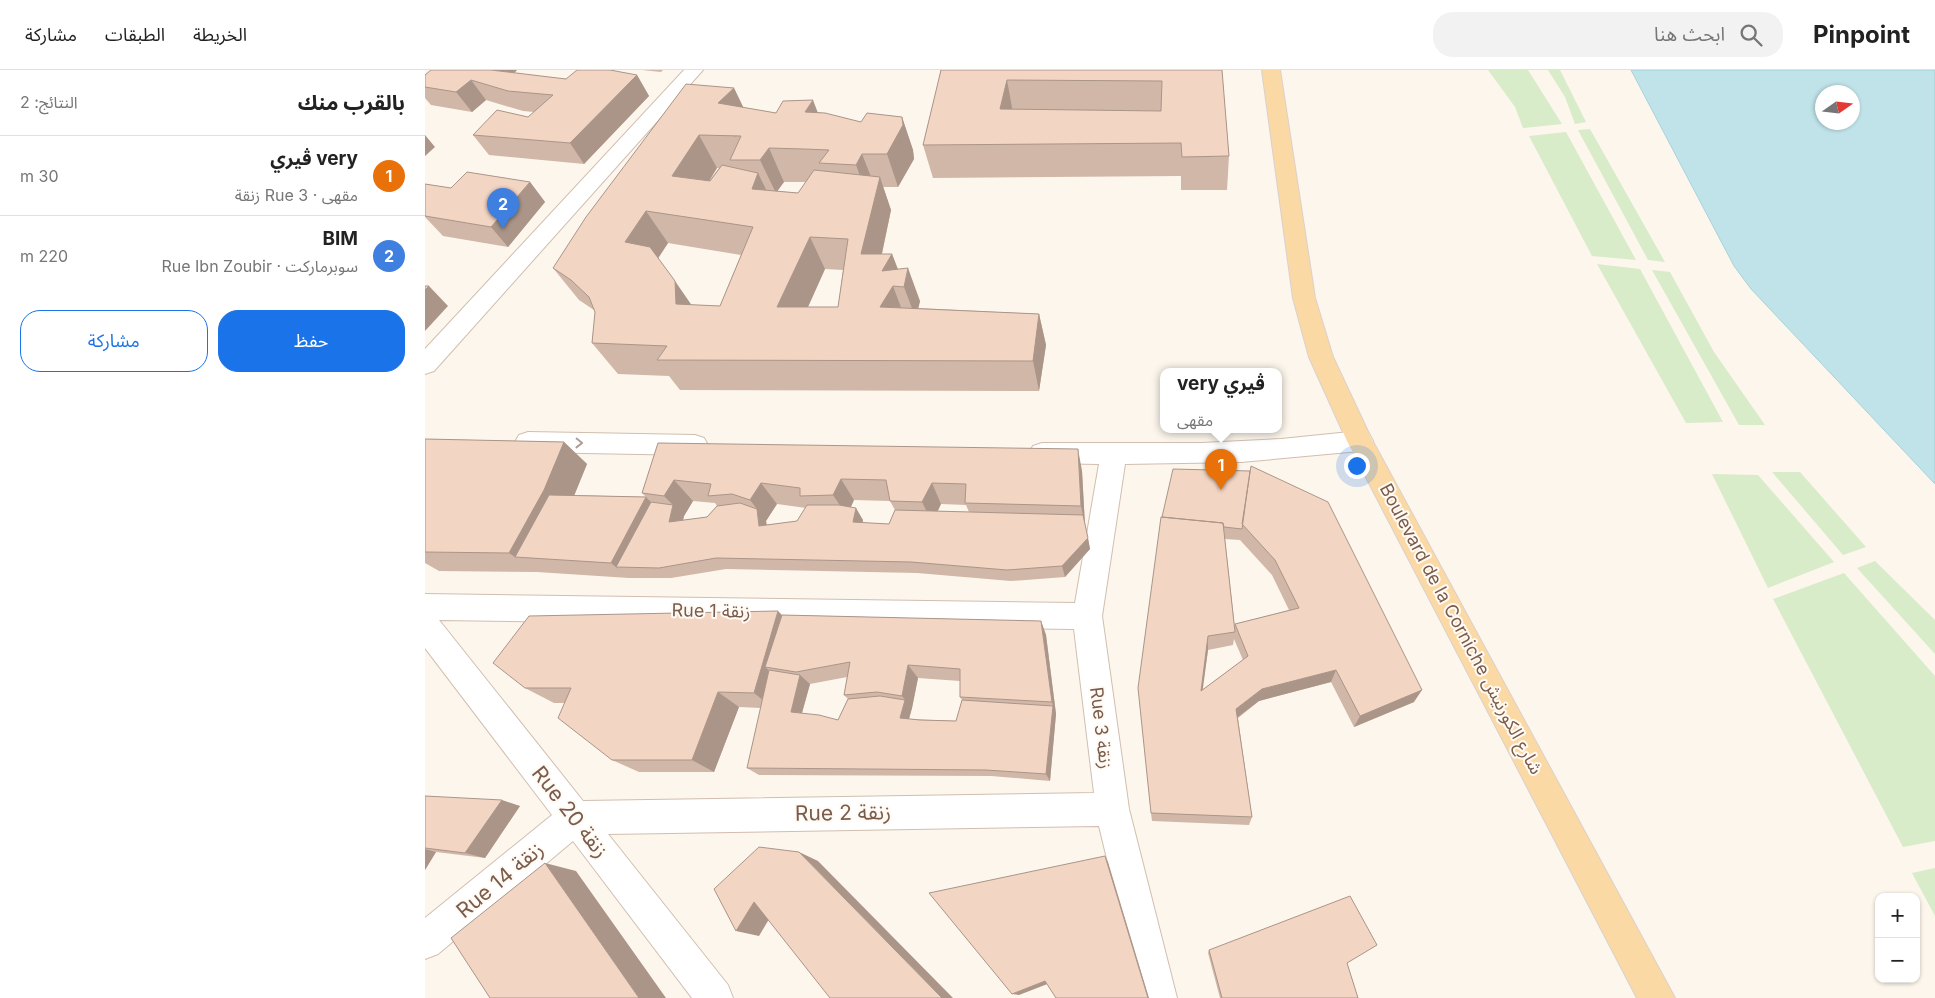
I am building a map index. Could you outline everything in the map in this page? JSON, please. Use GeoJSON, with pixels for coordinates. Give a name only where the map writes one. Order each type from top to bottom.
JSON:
{"type":"FeatureCollection","features":[{"type":"Feature","properties":{"kind":"main road","name":"Boulevard de la Corniche شارع الكورنيش"},"geometry":{"type":"LineString","coordinates":[[1271,70],[1299,276],[1321,357],[1360,441],[1657,998]]}},
{"type":"Feature","properties":{"kind":"street"},"geometry":{"type":"LineString","coordinates":[[425,365],[694,70]]}},
{"type":"Feature","properties":{"kind":"street"},"geometry":{"type":"LineString","coordinates":[[1014,452],[1114,454],[1295,450],[1360,441]]}},
{"type":"Feature","properties":{"kind":"street"},"geometry":{"type":"LineString","coordinates":[[505,442],[715,446]]}},
{"type":"Feature","properties":{"kind":"street","name":"Rue 3 زنقة"},"geometry":{"type":"LineString","coordinates":[[1114,454],[1087,616],[1112,809],[1159,998]]}},
{"type":"Feature","properties":{"kind":"street","name":"Rue 1 زنقة"},"geometry":{"type":"LineString","coordinates":[[425,607],[1087,616]]}},
{"type":"Feature","properties":{"kind":"street","name":"Rue 20 زنقة"},"geometry":{"type":"LineString","coordinates":[[425,625],[715,998]]}},
{"type":"Feature","properties":{"kind":"street","name":"Rue 2 زنقة"},"geometry":{"type":"LineString","coordinates":[[575,818],[1112,809]]}},
{"type":"Feature","properties":{"kind":"street","name":"Rue 14 زنقة"},"geometry":{"type":"LineString","coordinates":[[425,941],[575,818]]}},
{"type":"Feature","properties":{"kind":"green space"},"geometry":{"type":"Polygon","coordinates":[[[1488,70],[1528,70],[1562,124],[1523,128],[1515,107],[1488,70]]]}},
{"type":"Feature","properties":{"kind":"green space"},"geometry":{"type":"Polygon","coordinates":[[[1548,70],[1560,70],[1586,122],[1575,124],[1565,97],[1548,70]]]}},
{"type":"Feature","properties":{"kind":"green space"},"geometry":{"type":"Polygon","coordinates":[[[1590,129],[1665,262],[1648,260],[1578,130],[1590,129]]]}},
{"type":"Feature","properties":{"kind":"green space"},"geometry":{"type":"Polygon","coordinates":[[[1566,132],[1636,260],[1592,256],[1529,136],[1566,132]]]}},
{"type":"Feature","properties":{"kind":"green space"},"geometry":{"type":"Polygon","coordinates":[[[1597,264],[1640,269],[1723,422],[1686,423],[1597,264]]]}},
{"type":"Feature","properties":{"kind":"green space"},"geometry":{"type":"Polygon","coordinates":[[[1652,270],[1670,272],[1714,352],[1765,425],[1739,425],[1652,270]]]}},
{"type":"Feature","properties":{"kind":"green space"},"geometry":{"type":"Polygon","coordinates":[[[1772,472],[1800,472],[1866,547],[1843,555],[1772,472]]]}},
{"type":"Feature","properties":{"kind":"green space"},"geometry":{"type":"Polygon","coordinates":[[[1712,474],[1758,475],[1834,562],[1768,588],[1712,474]]]}},
{"type":"Feature","properties":{"kind":"green space"},"geometry":{"type":"Polygon","coordinates":[[[1875,561],[1935,620],[1935,654],[1857,568],[1875,561]]]}},
{"type":"Feature","properties":{"kind":"green space"},"geometry":{"type":"Polygon","coordinates":[[[1844,573],[1935,676],[1935,841],[1903,847],[1773,599],[1844,573]]]}},
{"type":"Feature","properties":{"kind":"green space"},"geometry":{"type":"Polygon","coordinates":[[[1935,868],[1935,916],[1912,873],[1935,868]]]}},
{"type":"Feature","properties":{"kind":"water"},"geometry":{"type":"Polygon","coordinates":[[[1631,70],[1935,70],[1935,484],[1751,289],[1734,266],[1631,70]]]}},
{"type":"Feature","properties":{"kind":"building"},"geometry":{"type":"Polygon","coordinates":[[[431,70],[491,70],[566,79],[577,70],[610,70],[637,75],[570,143],[473,135],[497,110],[528,117],[553,95],[508,91],[471,80],[456,92],[425,87],[425,75],[431,70]]]}},
{"type":"Feature","properties":{"kind":"building"},"geometry":{"type":"Polygon","coordinates":[[[941,70],[1222,70],[1229,156],[1182,157],[1181,143],[923,145],[941,70]],[[1007,80],[1000,109],[1161,111],[1162,81],[1007,80]]]}},
{"type":"Feature","properties":{"kind":"building"},"geometry":{"type":"Polygon","coordinates":[[[686,84],[734,88],[718,103],[776,113],[783,101],[813,100],[805,112],[825,113],[861,122],[867,113],[902,117],[903,125],[887,154],[862,154],[856,165],[819,163],[829,150],[804,149],[769,148],[760,160],[730,160],[741,136],[699,135],[672,176],[710,181],[722,165],[758,173],[752,189],[798,193],[814,170],[880,177],[861,254],[892,254],[882,271],[908,268],[904,287],[893,286],[880,307],[1039,314],[1033,361],[657,360],[667,346],[592,343],[595,312],[589,297],[571,280],[553,268],[586,217],[686,84]],[[646,211],[625,242],[650,247],[675,281],[676,304],[720,306],[753,227],[646,211]],[[810,237],[777,307],[838,307],[848,239],[810,237]]]}},
{"type":"Feature","properties":{"kind":"building"},"geometry":{"type":"Polygon","coordinates":[[[467,172],[530,182],[491,227],[425,216],[425,184],[451,188],[467,172]]]}},
{"type":"Feature","properties":{"kind":"building"},"geometry":{"type":"Polygon","coordinates":[[[425,439],[564,442],[544,490],[509,553],[425,552],[425,439]]]}},
{"type":"Feature","properties":{"kind":"building"},"geometry":{"type":"Polygon","coordinates":[[[658,443],[1078,449],[1081,506],[965,503],[966,484],[932,483],[922,502],[890,501],[886,480],[841,479],[833,495],[800,496],[800,488],[761,483],[750,500],[732,494],[708,496],[711,484],[674,480],[664,496],[642,493],[658,443]]]}},
{"type":"Feature","properties":{"kind":"building"},"geometry":{"type":"Polygon","coordinates":[[[1251,466],[1328,502],[1422,690],[1360,716],[1336,670],[1262,689],[1236,709],[1252,817],[1151,813],[1138,688],[1161,517],[1223,523],[1235,632],[1208,636],[1201,691],[1248,656],[1235,624],[1299,608],[1275,560],[1242,524],[1251,466]]]}},
{"type":"Feature","properties":{"kind":"building"},"geometry":{"type":"Polygon","coordinates":[[[1173,469],[1250,471],[1242,529],[1224,527],[1223,523],[1162,517],[1173,469]]]}},
{"type":"Feature","properties":{"kind":"building"},"geometry":{"type":"Polygon","coordinates":[[[549,495],[646,497],[611,563],[515,557],[549,495]]]}},
{"type":"Feature","properties":{"kind":"building"},"geometry":{"type":"Polygon","coordinates":[[[651,502],[673,505],[669,522],[707,517],[717,506],[740,503],[757,509],[759,526],[797,521],[807,505],[839,505],[856,508],[853,522],[889,524],[895,510],[1083,515],[1088,538],[1062,566],[1007,570],[911,562],[716,558],[659,568],[616,567],[651,502]]]}},
{"type":"Feature","properties":{"kind":"building"},"geometry":{"type":"Polygon","coordinates":[[[778,611],[754,693],[718,692],[692,760],[612,760],[558,718],[571,688],[525,688],[493,663],[529,616],[778,611]]]}},
{"type":"Feature","properties":{"kind":"building"},"geometry":{"type":"Polygon","coordinates":[[[782,615],[1041,621],[1052,702],[960,697],[960,669],[908,665],[902,696],[877,692],[844,695],[850,662],[796,672],[765,667],[782,615]]]}},
{"type":"Feature","properties":{"kind":"building"},"geometry":{"type":"Polygon","coordinates":[[[769,670],[800,675],[791,712],[819,715],[838,720],[848,699],[880,696],[905,700],[900,718],[920,720],[956,721],[962,700],[1053,706],[1046,774],[986,770],[747,768],[769,670]]]}},
{"type":"Feature","properties":{"kind":"building"},"geometry":{"type":"Polygon","coordinates":[[[425,796],[502,800],[465,853],[425,848],[425,796]]]}},
{"type":"Feature","properties":{"kind":"building"},"geometry":{"type":"Polygon","coordinates":[[[759,847],[799,852],[942,998],[830,998],[754,902],[736,931],[714,889],[759,847]]]}},
{"type":"Feature","properties":{"kind":"building"},"geometry":{"type":"Polygon","coordinates":[[[1105,856],[1148,998],[1056,998],[1045,981],[1012,994],[929,893],[1105,856]]]}},
{"type":"Feature","properties":{"kind":"building"},"geometry":{"type":"Polygon","coordinates":[[[545,863],[639,998],[490,998],[451,938],[545,863]]]}},
{"type":"Feature","properties":{"kind":"building"},"geometry":{"type":"Polygon","coordinates":[[[1350,896],[1377,945],[1347,963],[1358,998],[1222,998],[1209,950],[1350,896]]]}},
{"type":"Feature","properties":{"kind":"place","name":"BIM"},"geometry":{"type":"Point","coordinates":[503,229]}},
{"type":"Feature","properties":{"kind":"place","name":"very ڤيري"},"geometry":{"type":"Point","coordinates":[1221,490]}}]}
